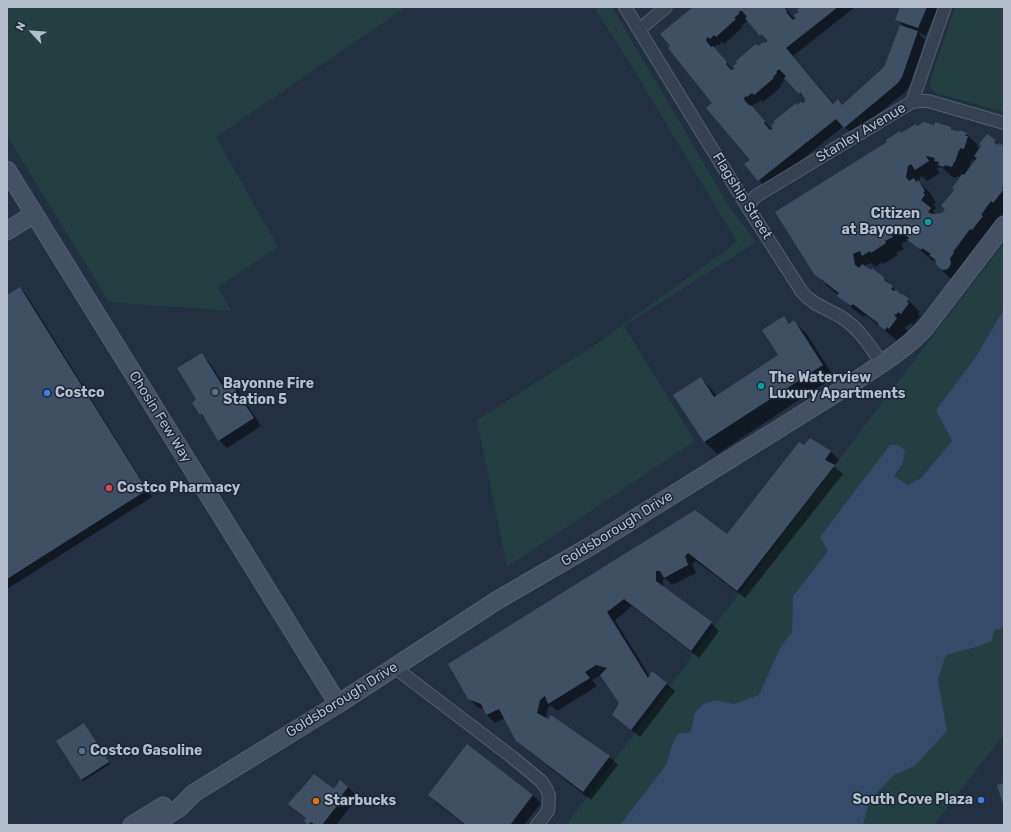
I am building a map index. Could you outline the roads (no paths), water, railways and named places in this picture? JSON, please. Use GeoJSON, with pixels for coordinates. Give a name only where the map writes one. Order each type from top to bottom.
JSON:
{"type":"FeatureCollection","features":[{"type":"Feature","properties":{"kind":"street","name":"Flagship Street"},"geometry":{"type":"LineString","coordinates":[[625,7],[797,285],[806,297],[840,316],[854,327],[865,338],[882,364]]}},
{"type":"Feature","properties":{"kind":"street"},"geometry":{"type":"LineString","coordinates":[[639,30],[666,7]]}},
{"type":"Feature","properties":{"kind":"street","name":"Stanley Avenue"},"geometry":{"type":"LineString","coordinates":[[747,206],[756,196],[912,102],[945,7]]}},
{"type":"Feature","properties":{"kind":"street"},"geometry":{"type":"LineString","coordinates":[[912,102],[928,101],[1004,123]]}},
{"type":"Feature","properties":{"kind":"street","name":"Chosin Few Way"},"geometry":{"type":"LineString","coordinates":[[7,170],[338,704]]}},
{"type":"Feature","properties":{"kind":"street"},"geometry":{"type":"LineString","coordinates":[[7,231],[34,214]]}},
{"type":"Feature","properties":{"kind":"street","name":"Goldsborough Drive"},"geometry":{"type":"LineString","coordinates":[[152,825],[179,808],[194,793],[338,704],[496,601],[594,544],[882,364],[914,340],[926,327],[1004,225]]}},
{"type":"Feature","properties":{"kind":"street"},"geometry":{"type":"LineString","coordinates":[[394,668],[512,757],[541,781],[549,796],[548,811],[537,825]]}},
{"type":"Feature","properties":{"kind":"street","name":"Goldsborough Drive"},"geometry":{"type":"LineString","coordinates":[[132,825],[174,799],[194,793]]}},
{"type":"Feature","properties":{"kind":"water"},"geometry":{"type":"Polygon","coordinates":[[[1004,309],[1004,628],[994,630],[992,641],[977,647],[946,655],[938,679],[947,731],[915,766],[894,775],[870,800],[863,825],[620,825],[666,765],[672,745],[678,734],[691,732],[694,714],[703,704],[716,700],[734,704],[759,695],[781,646],[792,632],[793,596],[828,551],[820,537],[890,445],[898,445],[905,450],[903,463],[894,476],[908,485],[921,478],[952,441],[936,410],[975,358],[1004,309]]]}},
{"type":"Feature","properties":{"kind":"place","name":"Citizen at Bayonne"},"geometry":{"type":"Point","coordinates":[928,222]}},
{"type":"Feature","properties":{"kind":"place","name":"The Waterview Luxury Apartments"},"geometry":{"type":"Point","coordinates":[761,386]}},
{"type":"Feature","properties":{"kind":"place","name":"Bayonne Fire Station 5"},"geometry":{"type":"Point","coordinates":[215,392]}},
{"type":"Feature","properties":{"kind":"place","name":"Costco"},"geometry":{"type":"Point","coordinates":[47,393]}},
{"type":"Feature","properties":{"kind":"place","name":"Costco Pharmacy"},"geometry":{"type":"Point","coordinates":[109,488]}},
{"type":"Feature","properties":{"kind":"place","name":"Costco Gasoline"},"geometry":{"type":"Point","coordinates":[82,751]}},
{"type":"Feature","properties":{"kind":"place","name":"South Cove Plaza"},"geometry":{"type":"Point","coordinates":[981,800]}},
{"type":"Feature","properties":{"kind":"place","name":"Starbucks"},"geometry":{"type":"Point","coordinates":[316,801]}}]}
